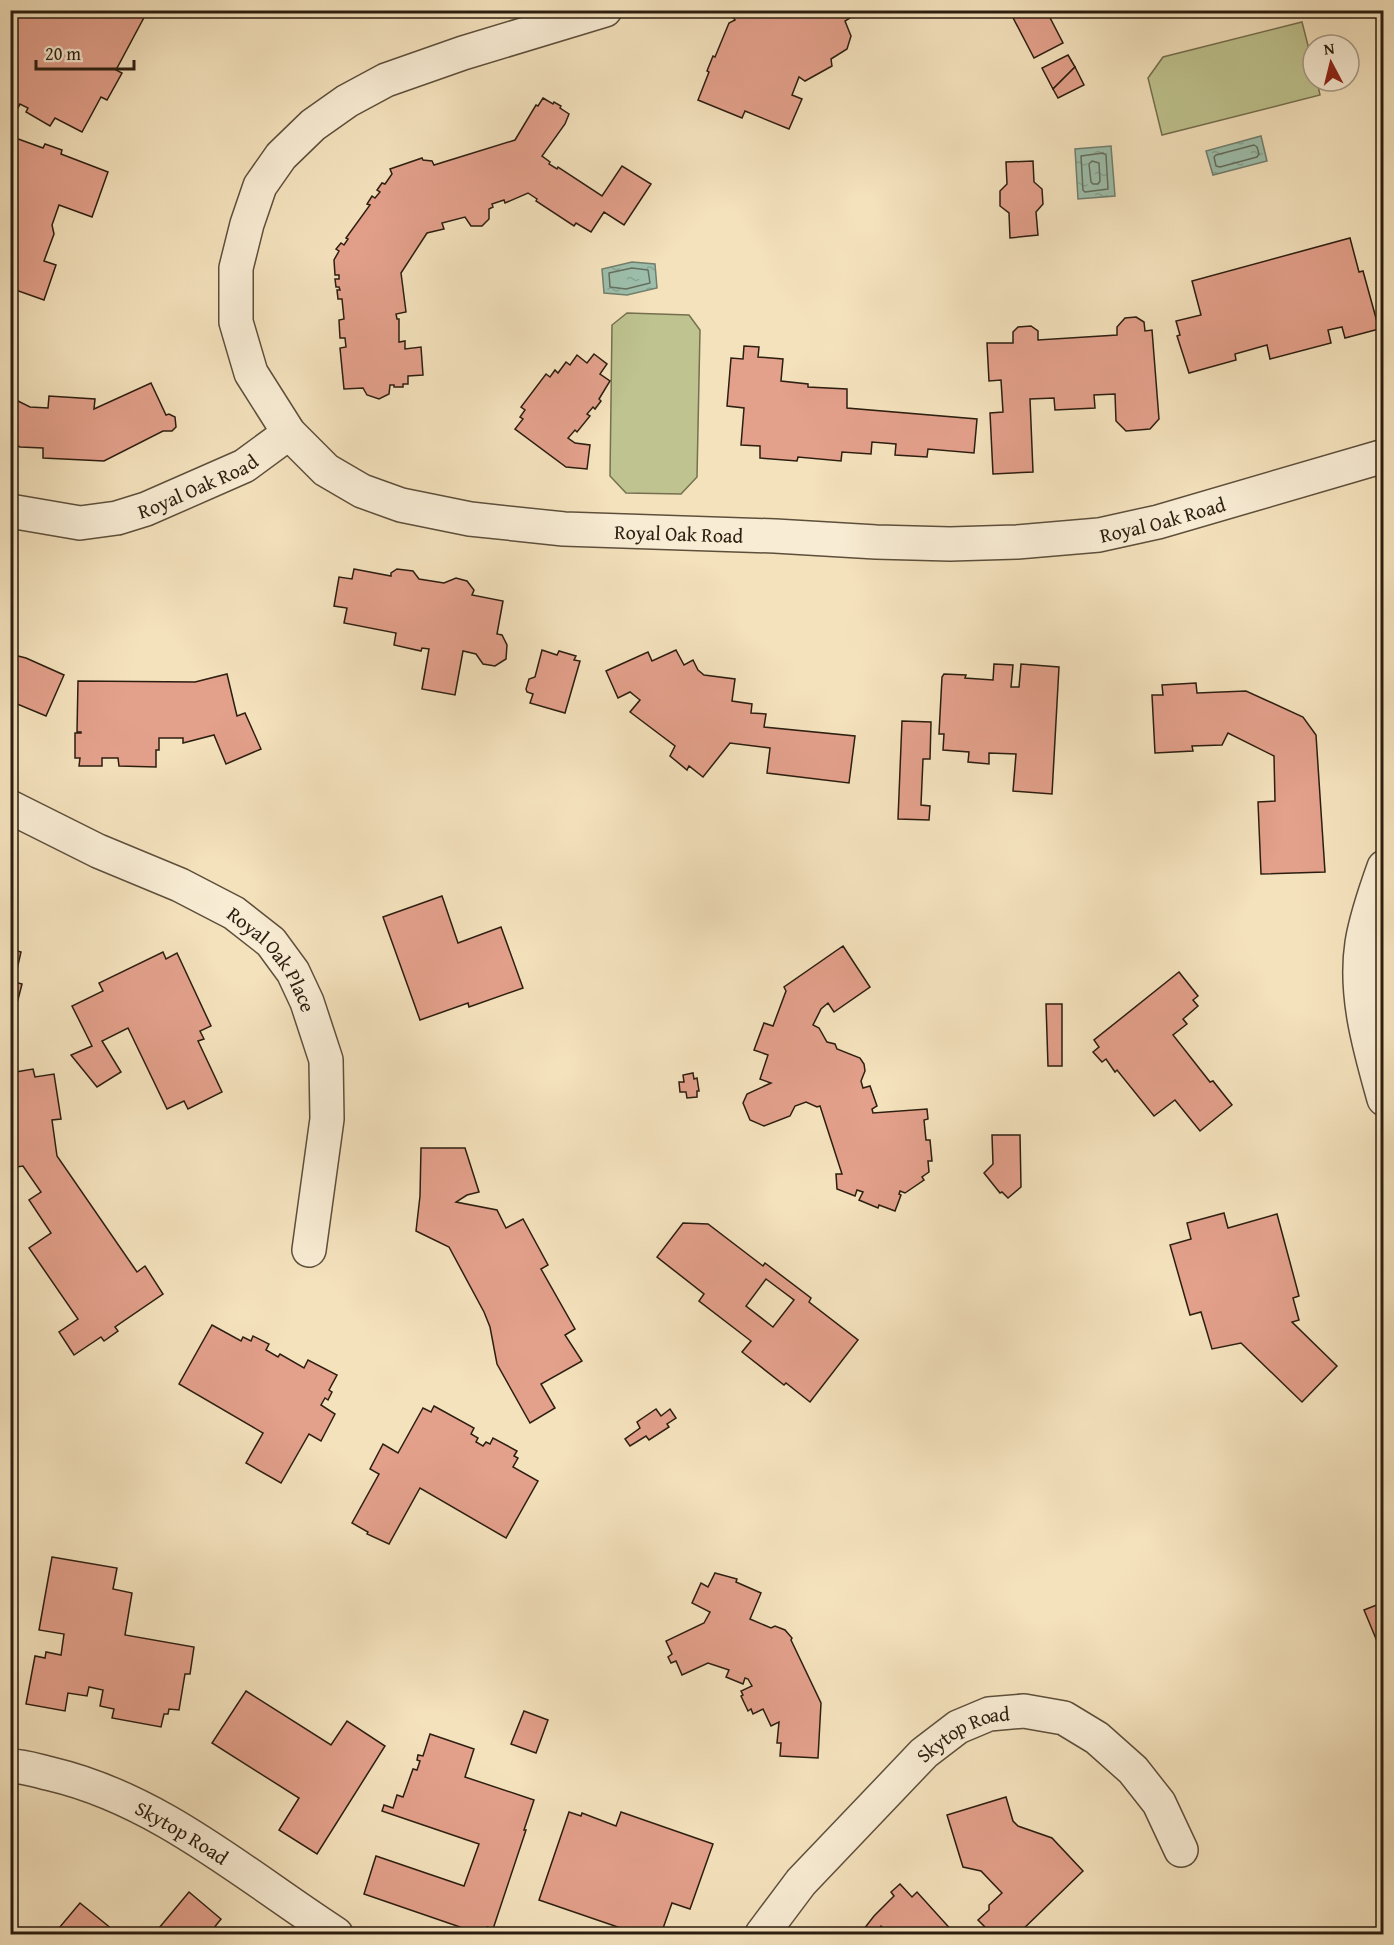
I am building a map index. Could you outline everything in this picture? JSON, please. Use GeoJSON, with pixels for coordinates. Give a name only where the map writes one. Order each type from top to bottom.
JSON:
{"type":"FeatureCollection","features":[{"type":"Feature","properties":{"kind":"street"},"geometry":{"type":"LineString","coordinates":[[289,433],[251,373],[236,322],[236,268],[247,224],[260,186],[281,156],[313,125],[347,101],[386,80],[463,53],[605,10]]}},
{"type":"Feature","properties":{"kind":"street","name":"Royal Oak Road"},"geometry":{"type":"LineString","coordinates":[[10,512],[80,523],[117,518],[146,509],[244,466],[289,433],[326,470],[362,491],[401,505],[470,519],[564,529],[939,544],[1017,542],[1099,535],[1158,522],[1383,456]]}},
{"type":"Feature","properties":{"kind":"street","name":"Royal Oak Place"},"geometry":{"type":"LineString","coordinates":[[10,807],[98,851],[180,885],[234,913],[271,942],[293,972],[307,1002],[326,1060],[327,1119],[309,1250]]}},
{"type":"Feature","properties":{"kind":"street"},"geometry":{"type":"LineString","coordinates":[[1383,867],[1362,944],[1361,995],[1372,1056],[1383,1098]]}},
{"type":"Feature","properties":{"kind":"street","name":"Skytop Road"},"geometry":{"type":"LineString","coordinates":[[762,1935],[801,1882],[924,1753],[958,1727],[989,1714],[1024,1711],[1064,1718],[1097,1738],[1132,1770],[1159,1803],[1181,1850]]}},
{"type":"Feature","properties":{"kind":"street","name":"Skytop Road"},"geometry":{"type":"LineString","coordinates":[[10,1766],[82,1781],[142,1807],[210,1849],[336,1935]]}},
{"type":"Feature","properties":{"kind":"green space"},"geometry":{"type":"Polygon","coordinates":[[[1302,22],[1305,33],[1301,33],[1301,93],[1320,93],[1320,95],[1162,135],[1148,78],[1163,57],[1302,22]]]}},
{"type":"Feature","properties":{"kind":"green space"},"geometry":{"type":"Polygon","coordinates":[[[627,313],[689,315],[700,330],[697,477],[681,494],[626,493],[610,476],[612,325],[627,313]]]}},
{"type":"Feature","properties":{"kind":"water"},"geometry":{"type":"Polygon","coordinates":[[[1261,136],[1267,161],[1213,175],[1206,151],[1261,136]]]}},
{"type":"Feature","properties":{"kind":"water"},"geometry":{"type":"Polygon","coordinates":[[[1111,146],[1115,196],[1078,199],[1075,149],[1111,146]]]}},
{"type":"Feature","properties":{"kind":"water"},"geometry":{"type":"Polygon","coordinates":[[[632,262],[655,264],[657,288],[627,295],[604,293],[602,269],[632,262]]]}},
{"type":"Feature","properties":{"kind":"building"},"geometry":{"type":"Polygon","coordinates":[[[34,10],[148,10],[116,70],[122,73],[107,100],[101,97],[82,132],[55,118],[50,126],[26,112],[28,108],[20,104],[18,108],[10,105],[10,18],[18,15],[31,16],[34,10]]]}},
{"type":"Feature","properties":{"kind":"building"},"geometry":{"type":"Polygon","coordinates":[[[744,10],[861,11],[845,21],[851,36],[847,49],[831,59],[832,66],[805,81],[799,77],[792,95],[802,99],[789,129],[745,111],[742,118],[698,100],[713,56],[715,57],[729,23],[735,20],[733,17],[744,10]]]}},
{"type":"Feature","properties":{"kind":"building"},"geometry":{"type":"Polygon","coordinates":[[[1009,10],[1046,10],[1063,43],[1034,58],[1009,10]]]}},
{"type":"Feature","properties":{"kind":"building"},"geometry":{"type":"Polygon","coordinates":[[[1068,55],[1075,67],[1053,89],[1042,68],[1068,55]]]}},
{"type":"Feature","properties":{"kind":"building"},"geometry":{"type":"Polygon","coordinates":[[[1075,67],[1084,85],[1058,98],[1053,89],[1075,67]]]}},
{"type":"Feature","properties":{"kind":"building"},"geometry":{"type":"Polygon","coordinates":[[[543,98],[561,106],[560,108],[569,114],[565,124],[542,156],[550,162],[549,164],[557,169],[558,167],[602,196],[622,166],[651,184],[624,225],[604,212],[591,232],[576,223],[574,226],[536,201],[537,199],[528,193],[505,203],[504,200],[492,204],[493,207],[489,209],[489,219],[482,226],[471,226],[465,217],[442,223],[444,229],[427,233],[401,273],[406,312],[396,314],[399,319],[399,342],[405,341],[405,349],[421,347],[423,375],[408,376],[408,384],[403,384],[403,387],[390,385],[389,394],[379,399],[367,395],[363,388],[344,389],[340,348],[346,347],[345,338],[340,338],[339,320],[344,319],[342,299],[338,299],[337,290],[340,290],[336,287],[335,279],[339,279],[339,275],[335,275],[334,260],[339,251],[336,249],[341,243],[344,245],[348,239],[346,238],[370,205],[367,204],[372,196],[375,198],[380,192],[377,190],[392,174],[390,169],[422,158],[432,161],[434,165],[515,140],[536,105],[538,106],[543,98]]]}},
{"type":"Feature","properties":{"kind":"building"},"geometry":{"type":"Polygon","coordinates":[[[10,136],[43,148],[45,144],[62,150],[61,154],[108,172],[92,217],[59,205],[52,225],[54,234],[44,261],[56,265],[44,300],[10,288],[10,136]]]}},
{"type":"Feature","properties":{"kind":"building"},"geometry":{"type":"Polygon","coordinates":[[[1033,161],[1034,182],[1042,189],[1043,204],[1036,212],[1038,235],[1010,238],[1009,213],[1000,206],[1000,191],[1007,184],[1006,162],[1033,161]]]}},
{"type":"Feature","properties":{"kind":"building"},"geometry":{"type":"Polygon","coordinates":[[[1350,238],[1359,272],[1363,271],[1379,329],[1345,338],[1342,327],[1328,330],[1331,343],[1270,359],[1267,345],[1235,354],[1236,360],[1189,373],[1177,336],[1180,335],[1176,321],[1201,315],[1192,281],[1350,238]]]}},
{"type":"Feature","properties":{"kind":"building"},"geometry":{"type":"Polygon","coordinates":[[[1136,317],[1144,322],[1145,331],[1152,330],[1159,419],[1150,429],[1126,431],[1116,421],[1115,394],[1094,395],[1095,408],[1055,410],[1054,398],[1030,399],[1033,472],[993,474],[990,413],[1003,412],[1001,380],[989,381],[987,343],[1013,343],[1013,332],[1018,327],[1031,326],[1038,331],[1038,340],[1117,335],[1117,327],[1125,318],[1136,317]]]}},
{"type":"Feature","properties":{"kind":"building"},"geometry":{"type":"Polygon","coordinates":[[[744,346],[759,347],[758,357],[783,359],[781,381],[808,384],[808,387],[847,389],[847,408],[977,419],[974,453],[928,449],[927,457],[895,455],[896,444],[872,442],[871,454],[842,452],[841,461],[798,457],[797,461],[760,458],[760,446],[741,445],[744,408],[727,406],[731,358],[743,359],[744,346]]]}},
{"type":"Feature","properties":{"kind":"building"},"geometry":{"type":"Polygon","coordinates":[[[594,354],[607,364],[600,374],[610,381],[599,399],[601,401],[587,414],[590,416],[577,432],[575,430],[568,438],[575,443],[590,445],[587,469],[566,467],[515,429],[523,419],[520,417],[525,410],[521,407],[546,374],[550,377],[555,370],[558,373],[566,362],[570,365],[577,355],[587,363],[594,354]]]}},
{"type":"Feature","properties":{"kind":"building"},"geometry":{"type":"Polygon","coordinates":[[[151,383],[166,415],[175,417],[176,427],[172,431],[163,431],[104,461],[43,458],[43,448],[20,447],[10,442],[10,397],[30,407],[48,408],[49,396],[95,399],[94,409],[151,383]]]}},
{"type":"Feature","properties":{"kind":"building"},"geometry":{"type":"Polygon","coordinates":[[[354,569],[391,576],[391,573],[397,569],[413,571],[419,579],[444,583],[456,578],[467,581],[474,590],[472,595],[503,601],[497,634],[502,635],[507,645],[506,659],[495,666],[483,664],[476,654],[463,651],[455,695],[422,689],[429,649],[422,648],[421,651],[394,645],[396,633],[344,623],[347,608],[334,606],[339,577],[352,579],[354,569]]]}},
{"type":"Feature","properties":{"kind":"building"},"geometry":{"type":"Polygon","coordinates":[[[542,650],[557,655],[559,651],[576,656],[574,660],[580,661],[565,713],[530,703],[533,694],[527,692],[526,689],[529,679],[535,677],[542,650]]]}},
{"type":"Feature","properties":{"kind":"building"},"geometry":{"type":"Polygon","coordinates":[[[676,650],[684,665],[693,660],[698,670],[704,675],[735,679],[732,701],[752,704],[751,713],[766,714],[764,727],[855,736],[849,783],[767,773],[770,748],[730,743],[703,777],[689,766],[687,770],[670,756],[675,746],[630,712],[640,700],[630,692],[618,698],[606,671],[648,652],[652,661],[676,650]]]}},
{"type":"Feature","properties":{"kind":"building"},"geometry":{"type":"Polygon","coordinates":[[[10,654],[26,658],[64,675],[46,716],[10,701],[10,654]]]}},
{"type":"Feature","properties":{"kind":"building"},"geometry":{"type":"Polygon","coordinates":[[[994,664],[1013,665],[1011,687],[1019,687],[1021,664],[1059,667],[1052,794],[1013,791],[1016,754],[989,753],[989,764],[968,762],[969,752],[943,750],[944,734],[939,734],[942,677],[944,674],[966,675],[965,678],[993,680],[994,664]]]}},
{"type":"Feature","properties":{"kind":"building"},"geometry":{"type":"Polygon","coordinates":[[[227,674],[237,716],[245,713],[261,749],[226,764],[214,735],[183,743],[183,738],[159,738],[156,767],[119,766],[118,758],[102,758],[102,766],[79,766],[80,758],[75,758],[75,733],[81,733],[77,732],[78,681],[195,682],[227,674]]]}},
{"type":"Feature","properties":{"kind":"building"},"geometry":{"type":"Polygon","coordinates":[[[1196,683],[1197,693],[1246,691],[1303,717],[1316,735],[1325,872],[1261,874],[1258,802],[1275,801],[1274,756],[1228,733],[1222,745],[1192,746],[1193,751],[1155,753],[1152,695],[1163,695],[1162,685],[1196,683]]]}},
{"type":"Feature","properties":{"kind":"building"},"geometry":{"type":"Polygon","coordinates":[[[902,721],[931,722],[930,759],[923,759],[921,805],[930,806],[929,820],[898,819],[902,721]]]}},
{"type":"Feature","properties":{"kind":"building"},"geometry":{"type":"Polygon","coordinates":[[[442,896],[458,943],[501,927],[523,988],[469,1007],[468,1003],[420,1020],[383,917],[442,896]]]}},
{"type":"Feature","properties":{"kind":"building"},"geometry":{"type":"Polygon","coordinates":[[[843,946],[870,987],[834,1012],[828,1003],[821,1009],[813,1025],[819,1028],[827,1042],[835,1044],[837,1049],[860,1058],[865,1071],[861,1081],[863,1088],[870,1086],[877,1106],[872,1109],[873,1113],[927,1109],[928,1119],[924,1120],[926,1140],[930,1140],[932,1161],[928,1161],[929,1172],[922,1177],[924,1180],[905,1193],[900,1191],[901,1195],[895,1211],[879,1205],[878,1208],[859,1200],[863,1192],[857,1190],[855,1196],[837,1189],[836,1174],[842,1174],[820,1106],[806,1102],[795,1106],[790,1116],[764,1126],[750,1120],[743,1103],[747,1094],[771,1083],[760,1079],[768,1055],[754,1050],[764,1023],[773,1026],[786,991],[784,987],[843,946]]]}},
{"type":"Feature","properties":{"kind":"building"},"geometry":{"type":"Polygon","coordinates":[[[10,949],[21,952],[14,982],[22,984],[14,1015],[10,1014],[10,949]]]}},
{"type":"Feature","properties":{"kind":"building"},"geometry":{"type":"Polygon","coordinates":[[[163,952],[166,959],[177,953],[211,1026],[200,1031],[204,1039],[198,1041],[222,1092],[188,1109],[184,1101],[167,1109],[128,1028],[102,1041],[121,1072],[97,1087],[71,1055],[92,1046],[72,1006],[103,991],[99,983],[163,952]]]}},
{"type":"Feature","properties":{"kind":"building"},"geometry":{"type":"Polygon","coordinates":[[[1179,972],[1198,996],[1193,1000],[1198,1006],[1183,1019],[1187,1024],[1173,1035],[1210,1082],[1213,1081],[1232,1105],[1200,1131],[1175,1100],[1154,1116],[1117,1070],[1115,1072],[1106,1059],[1102,1062],[1093,1052],[1099,1047],[1094,1040],[1179,972]]]}},
{"type":"Feature","properties":{"kind":"building"},"geometry":{"type":"Polygon","coordinates":[[[1046,1004],[1062,1004],[1062,1066],[1048,1066],[1046,1004]]]}},
{"type":"Feature","properties":{"kind":"building"},"geometry":{"type":"Polygon","coordinates":[[[33,1069],[35,1077],[54,1074],[61,1119],[52,1120],[57,1156],[137,1272],[145,1266],[163,1294],[115,1327],[118,1331],[104,1341],[101,1337],[74,1355],[59,1332],[78,1319],[29,1248],[51,1233],[29,1200],[41,1192],[23,1166],[10,1168],[10,1073],[33,1069]]]}},
{"type":"Feature","properties":{"kind":"building"},"geometry":{"type":"Polygon","coordinates":[[[693,1073],[694,1079],[697,1078],[699,1091],[697,1091],[697,1097],[687,1098],[686,1092],[680,1092],[679,1082],[684,1082],[683,1075],[693,1073]]]}},
{"type":"Feature","properties":{"kind":"building"},"geometry":{"type":"Polygon","coordinates":[[[992,1135],[1020,1135],[1021,1187],[1008,1198],[1002,1192],[1000,1193],[984,1173],[993,1164],[992,1135]]]}},
{"type":"Feature","properties":{"kind":"building"},"geometry":{"type":"Polygon","coordinates":[[[421,1148],[465,1148],[479,1192],[467,1195],[456,1202],[497,1210],[506,1228],[523,1219],[548,1265],[541,1269],[575,1329],[565,1335],[582,1361],[541,1384],[555,1408],[530,1423],[497,1364],[490,1327],[484,1312],[449,1247],[416,1231],[420,1196],[421,1148]]]}},
{"type":"Feature","properties":{"kind":"building"},"geometry":{"type":"Polygon","coordinates":[[[1224,1213],[1228,1228],[1277,1214],[1299,1296],[1293,1298],[1299,1320],[1292,1322],[1337,1366],[1302,1402],[1241,1343],[1212,1349],[1201,1312],[1190,1315],[1170,1245],[1191,1239],[1187,1223],[1224,1213]]]}},
{"type":"Feature","properties":{"kind":"building"},"geometry":{"type":"Polygon","coordinates":[[[683,1223],[708,1224],[763,1266],[765,1263],[811,1298],[809,1302],[858,1340],[810,1402],[742,1352],[751,1341],[699,1301],[704,1294],[657,1257],[683,1223]],[[766,1279],[746,1306],[773,1327],[794,1300],[766,1279]]]}},
{"type":"Feature","properties":{"kind":"building"},"geometry":{"type":"Polygon","coordinates":[[[212,1325],[241,1341],[243,1337],[251,1341],[253,1336],[269,1344],[266,1350],[278,1357],[280,1354],[304,1368],[308,1360],[337,1375],[329,1390],[332,1392],[328,1400],[325,1398],[321,1405],[335,1414],[321,1441],[309,1434],[281,1483],[246,1463],[263,1433],[179,1384],[212,1325]]]}},
{"type":"Feature","properties":{"kind":"building"},"geometry":{"type":"Polygon","coordinates":[[[434,1406],[474,1428],[471,1434],[478,1438],[476,1442],[483,1446],[486,1442],[490,1444],[493,1438],[517,1451],[514,1456],[518,1458],[513,1467],[538,1481],[506,1538],[420,1488],[389,1544],[367,1534],[368,1532],[352,1523],[379,1474],[370,1469],[383,1444],[398,1453],[423,1408],[431,1412],[434,1406]]]}},
{"type":"Feature","properties":{"kind":"building"},"geometry":{"type":"Polygon","coordinates":[[[656,1409],[661,1416],[670,1409],[676,1418],[667,1424],[669,1427],[649,1440],[646,1436],[630,1446],[625,1439],[640,1428],[637,1422],[656,1409]]]}},
{"type":"Feature","properties":{"kind":"building"},"geometry":{"type":"Polygon","coordinates":[[[52,1557],[117,1568],[113,1589],[132,1593],[125,1635],[194,1647],[190,1674],[185,1674],[179,1710],[169,1709],[168,1714],[164,1714],[161,1727],[112,1718],[114,1709],[100,1706],[103,1690],[89,1687],[87,1696],[68,1693],[65,1711],[26,1704],[35,1656],[45,1658],[46,1652],[61,1655],[64,1634],[39,1630],[52,1557]]]}},
{"type":"Feature","properties":{"kind":"building"},"geometry":{"type":"Polygon","coordinates":[[[715,1573],[737,1579],[736,1582],[761,1593],[750,1619],[771,1628],[775,1626],[785,1630],[792,1638],[821,1703],[818,1758],[780,1756],[781,1743],[777,1743],[779,1722],[771,1726],[763,1709],[753,1714],[751,1709],[748,1711],[741,1696],[743,1695],[741,1691],[752,1686],[748,1679],[745,1678],[743,1684],[726,1677],[729,1670],[708,1663],[682,1675],[676,1661],[671,1663],[668,1657],[672,1654],[666,1641],[704,1623],[710,1612],[692,1603],[701,1583],[708,1587],[715,1573]]]}},
{"type":"Feature","properties":{"kind":"building"},"geometry":{"type":"Polygon","coordinates":[[[1384,1602],[1384,1658],[1364,1610],[1384,1602]]]}},
{"type":"Feature","properties":{"kind":"building"},"geometry":{"type":"Polygon","coordinates":[[[246,1691],[331,1745],[347,1721],[385,1746],[317,1854],[279,1830],[299,1798],[212,1743],[246,1691]]]}},
{"type":"Feature","properties":{"kind":"building"},"geometry":{"type":"Polygon","coordinates":[[[524,1711],[548,1720],[536,1753],[511,1744],[524,1711]]]}},
{"type":"Feature","properties":{"kind":"building"},"geometry":{"type":"Polygon","coordinates":[[[430,1734],[474,1749],[465,1777],[534,1800],[493,1929],[487,1927],[484,1934],[459,1931],[460,1927],[364,1894],[376,1856],[464,1886],[479,1844],[382,1811],[384,1805],[393,1808],[397,1795],[403,1797],[413,1769],[417,1770],[420,1761],[417,1760],[418,1755],[423,1756],[430,1734]]]}},
{"type":"Feature","properties":{"kind":"building"},"geometry":{"type":"Polygon","coordinates":[[[1006,1797],[1013,1821],[1018,1826],[1052,1838],[1083,1871],[1018,1934],[992,1934],[978,1920],[1002,1893],[981,1871],[963,1867],[947,1815],[1006,1797]]]}},
{"type":"Feature","properties":{"kind":"building"},"geometry":{"type":"Polygon","coordinates":[[[569,1812],[581,1816],[582,1813],[616,1826],[621,1812],[713,1844],[690,1909],[672,1903],[661,1934],[638,1934],[539,1900],[569,1812]]]}},
{"type":"Feature","properties":{"kind":"building"},"geometry":{"type":"Polygon","coordinates":[[[900,1884],[912,1897],[917,1892],[955,1934],[890,1934],[881,1926],[875,1934],[860,1934],[894,1896],[891,1892],[900,1884]]]}},
{"type":"Feature","properties":{"kind":"building"},"geometry":{"type":"Polygon","coordinates":[[[189,1892],[221,1919],[209,1934],[154,1934],[189,1892]]]}},
{"type":"Feature","properties":{"kind":"building"},"geometry":{"type":"Polygon","coordinates":[[[80,1903],[118,1934],[54,1934],[80,1903]]]}}]}
